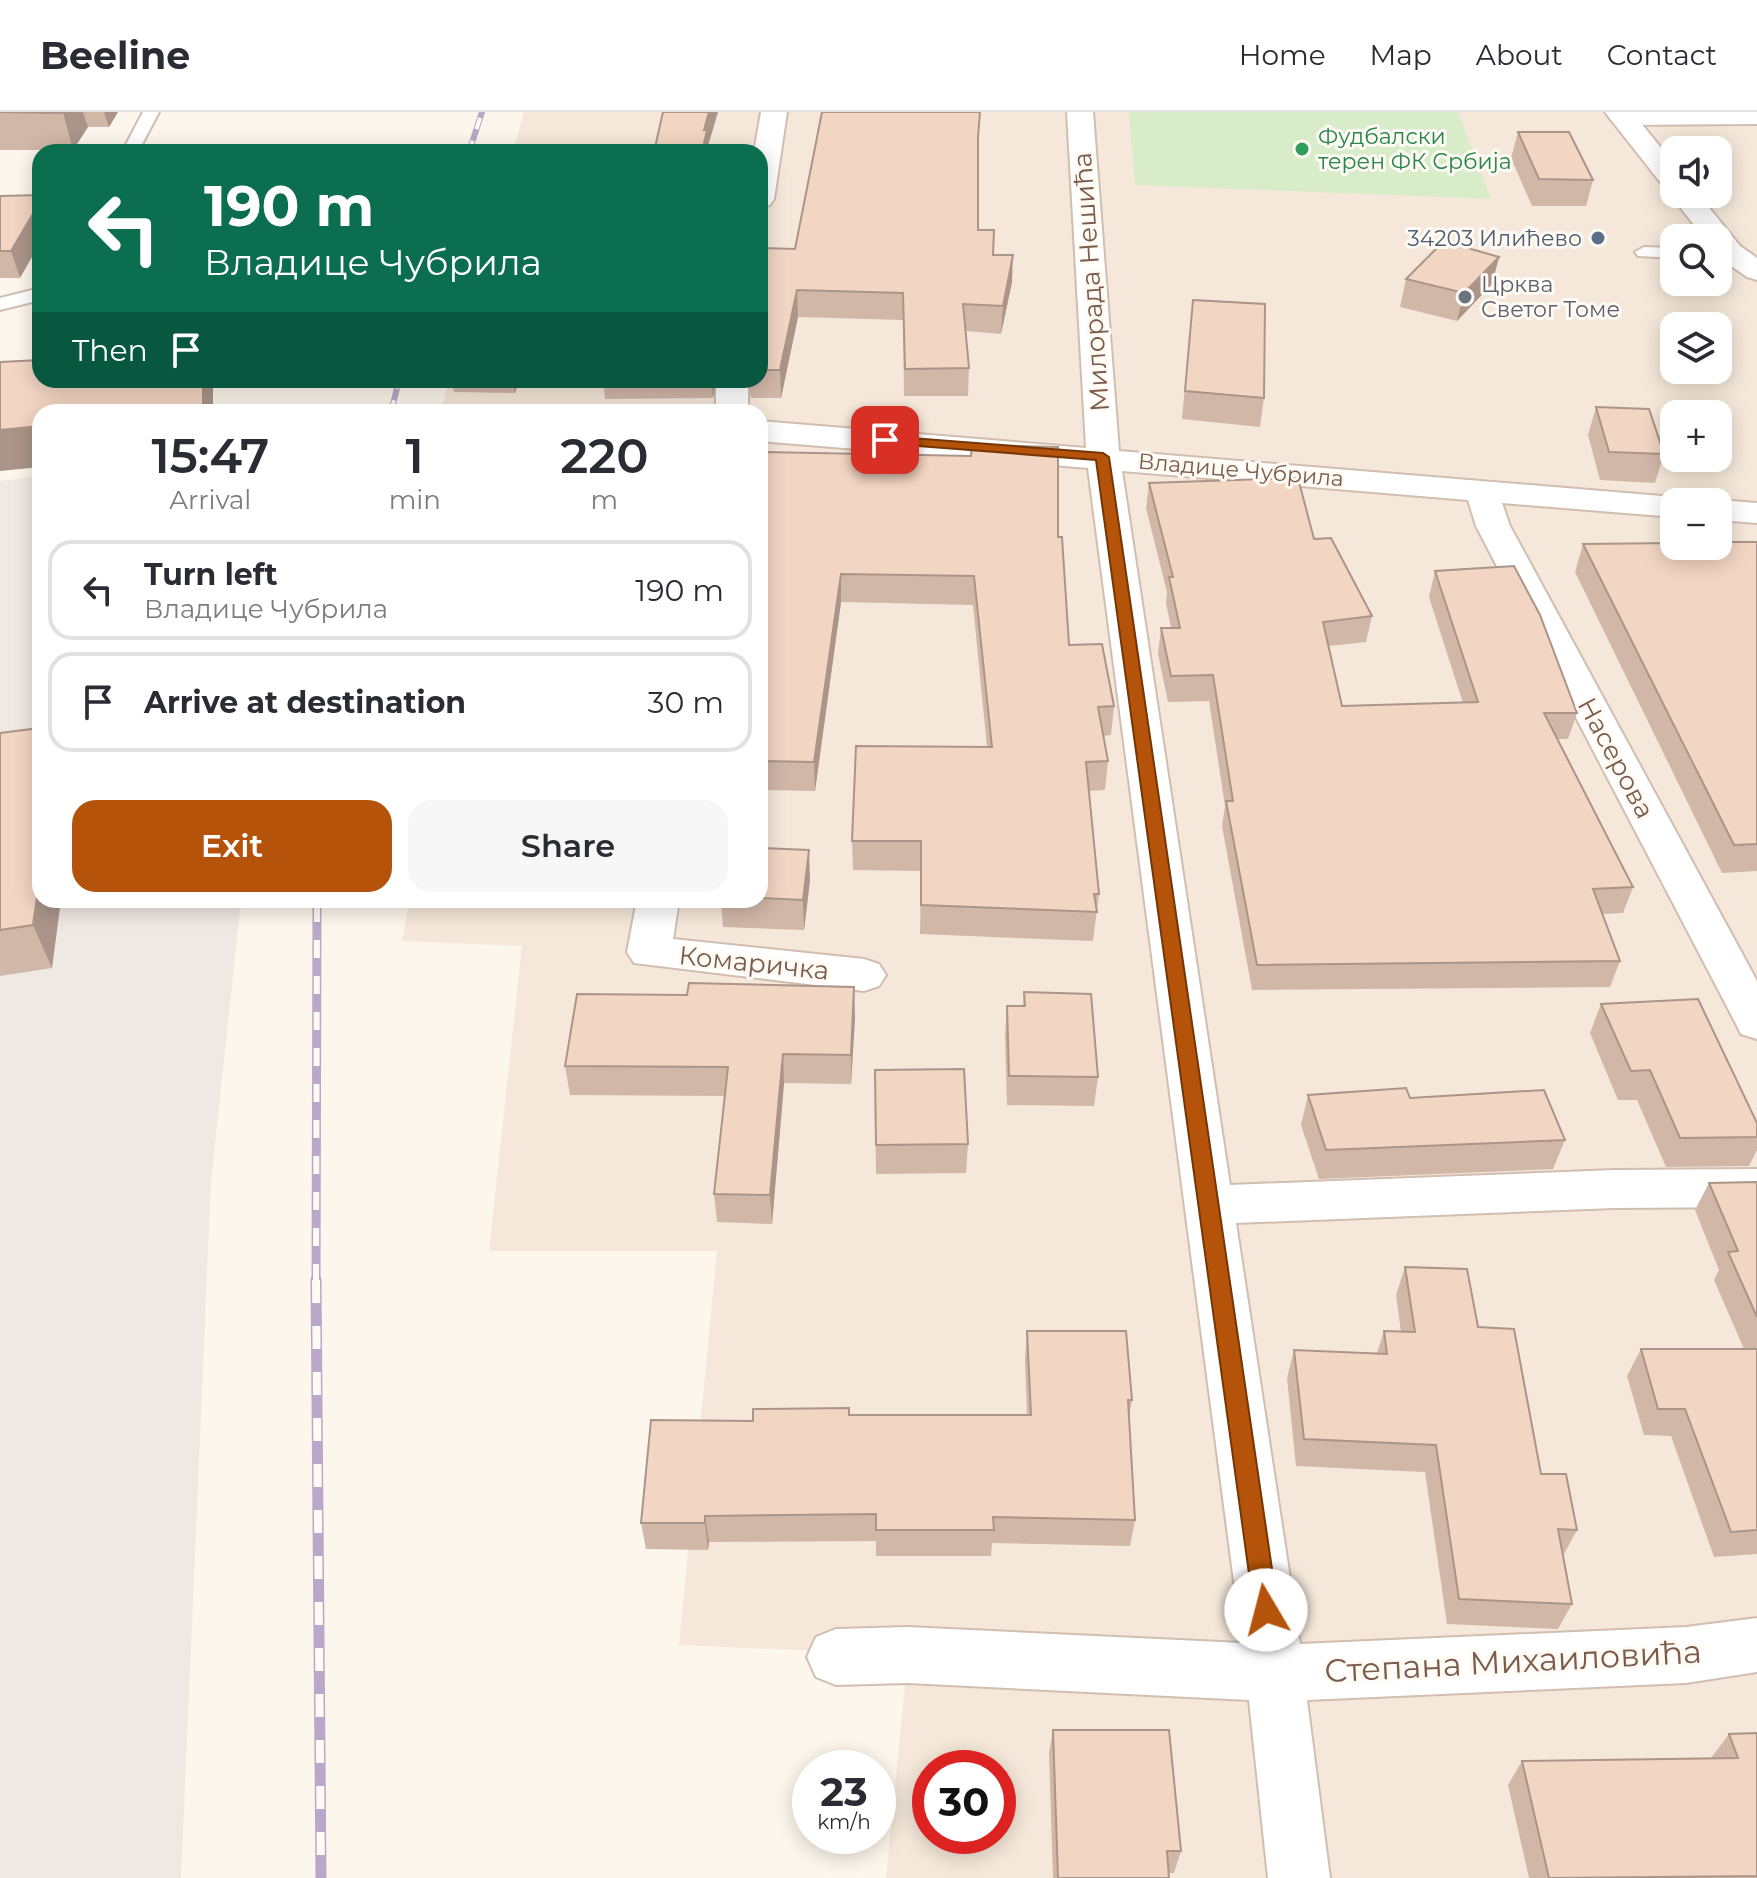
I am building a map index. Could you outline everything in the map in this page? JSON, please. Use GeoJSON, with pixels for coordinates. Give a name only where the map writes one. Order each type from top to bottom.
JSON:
{"type":"FeatureCollection","features":[{"type":"Feature","properties":{"kind":"street"},"geometry":{"type":"LineString","coordinates":[[768,149],[774,112]]}},
{"type":"Feature","properties":{"kind":"street","name":"Милорада Нешића"},"geometry":{"type":"LineString","coordinates":[[1080,112],[1103,457],[1275,1673],[1299,1878]]}},
{"type":"Feature","properties":{"kind":"street"},"geometry":{"type":"LineString","coordinates":[[1620,114],[1757,116]]}},
{"type":"Feature","properties":{"kind":"street"},"geometry":{"type":"LineString","coordinates":[[1620,114],[1660,164]]}},
{"type":"Feature","properties":{"kind":"street"},"geometry":{"type":"LineString","coordinates":[[1732,257],[1757,271]]}},
{"type":"Feature","properties":{"kind":"street","name":"Владице Чубрила"},"geometry":{"type":"LineString","coordinates":[[768,432],[1103,457],[1660,506]]}},
{"type":"Feature","properties":{"kind":"street","name":"Насерова"},"geometry":{"type":"LineString","coordinates":[[1482,492],[1493,526],[1757,1022]]}},
{"type":"Feature","properties":{"kind":"street"},"geometry":{"type":"LineString","coordinates":[[1732,511],[1757,513]]}},
{"type":"Feature","properties":{"kind":"street","name":"Комаричка"},"geometry":{"type":"LineString","coordinates":[[657,908],[649,952],[864,975]]}},
{"type":"Feature","properties":{"kind":"street"},"geometry":{"type":"LineString","coordinates":[[1210,1205],[1615,1189],[1757,1188]]}},
{"type":"Feature","properties":{"kind":"street","name":"Степана Михаиловића"},"geometry":{"type":"LineString","coordinates":[[836,1657],[908,1655],[1275,1673],[1686,1655],[1757,1645]]}},
{"type":"Feature","properties":{"kind":"lane"},"geometry":{"type":"LineString","coordinates":[[134,144],[151,112]]}},
{"type":"Feature","properties":{"kind":"lane"},"geometry":{"type":"LineString","coordinates":[[1644,252],[1660,253]]}},
{"type":"Feature","properties":{"kind":"lane"},"geometry":{"type":"LineString","coordinates":[[0,304],[32,296]]}},
{"type":"Feature","properties":{"kind":"shaded area"},"geometry":{"type":"Polygon","coordinates":[[[524,112],[1757,112],[1757,1878],[886,1878],[888,1854],[896,1854],[896,1777],[908,1655],[679,1645],[717,1251],[489,1251],[522,946],[402,941],[408,908],[768,908],[768,404],[442,404],[447,388],[768,388],[768,144],[515,144],[524,112]]]}},
{"type":"Feature","properties":{"kind":"shaded area"},"geometry":{"type":"Polygon","coordinates":[[[32,477],[32,908],[240,908],[211,1182],[181,1878],[0,1878],[0,481],[32,477]]]}},
{"type":"Feature","properties":{"kind":"green space","name":"Фудбалски терен ФК Србија"},"geometry":{"type":"Polygon","coordinates":[[[1129,112],[1458,112],[1491,199],[1135,185],[1129,112]]]}},
{"type":"Feature","properties":{"kind":"building"},"geometry":{"type":"Polygon","coordinates":[[[663,112],[709,112],[704,144],[656,144],[663,112]]]}},
{"type":"Feature","properties":{"kind":"building"},"geometry":{"type":"Polygon","coordinates":[[[822,112],[980,112],[978,230],[994,230],[993,255],[1013,255],[1003,306],[963,304],[969,368],[905,369],[903,293],[797,290],[780,370],[768,370],[768,248],[795,249],[822,112]]]}},
{"type":"Feature","properties":{"kind":"building"},"geometry":{"type":"Polygon","coordinates":[[[1518,132],[1569,132],[1593,180],[1539,179],[1518,132]]]}},
{"type":"Feature","properties":{"kind":"building"},"geometry":{"type":"Polygon","coordinates":[[[32,195],[32,216],[11,251],[0,251],[0,196],[32,195]]]}},
{"type":"Feature","properties":{"kind":"building"},"geometry":{"type":"Polygon","coordinates":[[[1450,243],[1499,257],[1464,293],[1406,279],[1441,244],[1450,243]]]}},
{"type":"Feature","properties":{"kind":"building"},"geometry":{"type":"Polygon","coordinates":[[[1193,300],[1265,304],[1264,398],[1185,391],[1193,300]]]}},
{"type":"Feature","properties":{"kind":"building"},"geometry":{"type":"Polygon","coordinates":[[[32,360],[32,388],[203,388],[203,404],[32,404],[32,427],[0,430],[0,362],[32,360]]]}},
{"type":"Feature","properties":{"kind":"building"},"geometry":{"type":"Polygon","coordinates":[[[1596,407],[1649,409],[1660,442],[1660,454],[1609,452],[1596,407]]]}},
{"type":"Feature","properties":{"kind":"building"},"geometry":{"type":"Polygon","coordinates":[[[972,445],[1058,447],[1058,537],[1062,537],[1069,645],[1102,644],[1114,706],[1098,707],[1108,761],[1086,762],[1099,894],[1094,894],[1097,912],[921,905],[921,841],[852,841],[856,746],[992,747],[974,576],[841,574],[814,762],[768,761],[768,452],[971,456],[972,445]]]}},
{"type":"Feature","properties":{"kind":"building"},"geometry":{"type":"Polygon","coordinates":[[[1298,478],[1314,539],[1331,538],[1372,616],[1323,622],[1342,706],[1478,702],[1435,571],[1514,566],[1540,615],[1577,713],[1544,713],[1633,887],[1593,889],[1620,961],[1257,965],[1226,801],[1233,801],[1213,675],[1171,676],[1161,628],[1180,628],[1169,577],[1173,577],[1149,483],[1298,478]]]}},
{"type":"Feature","properties":{"kind":"building"},"geometry":{"type":"Polygon","coordinates":[[[1732,542],[1757,542],[1757,844],[1734,845],[1583,544],[1660,543],[1660,560],[1732,560],[1732,542]]]}},
{"type":"Feature","properties":{"kind":"building"},"geometry":{"type":"Polygon","coordinates":[[[32,729],[32,908],[35,908],[33,925],[0,930],[0,733],[32,729]]]}},
{"type":"Feature","properties":{"kind":"building"},"geometry":{"type":"Polygon","coordinates":[[[768,848],[809,850],[803,900],[768,898],[768,848]]]}},
{"type":"Feature","properties":{"kind":"building"},"geometry":{"type":"Polygon","coordinates":[[[689,983],[854,987],[851,1055],[783,1054],[770,1195],[714,1194],[728,1067],[565,1066],[577,994],[687,995],[689,983]]]}},
{"type":"Feature","properties":{"kind":"building"},"geometry":{"type":"Polygon","coordinates":[[[1024,992],[1091,994],[1098,1077],[1009,1076],[1007,1006],[1025,1006],[1024,992]]]}},
{"type":"Feature","properties":{"kind":"building"},"geometry":{"type":"Polygon","coordinates":[[[1698,999],[1757,1123],[1757,1137],[1680,1138],[1650,1070],[1631,1071],[1601,1004],[1698,999]]]}},
{"type":"Feature","properties":{"kind":"building"},"geometry":{"type":"Polygon","coordinates":[[[964,1069],[968,1144],[876,1145],[875,1070],[964,1069]]]}},
{"type":"Feature","properties":{"kind":"building"},"geometry":{"type":"Polygon","coordinates":[[[1406,1088],[1410,1098],[1544,1090],[1565,1140],[1326,1150],[1308,1095],[1406,1088]]]}},
{"type":"Feature","properties":{"kind":"building"},"geometry":{"type":"Polygon","coordinates":[[[1757,1182],[1757,1317],[1728,1252],[1738,1251],[1709,1183],[1757,1182]]]}},
{"type":"Feature","properties":{"kind":"building"},"geometry":{"type":"Polygon","coordinates":[[[1405,1267],[1467,1269],[1478,1327],[1514,1329],[1541,1474],[1566,1474],[1577,1530],[1558,1529],[1572,1604],[1459,1599],[1436,1445],[1304,1439],[1294,1350],[1387,1354],[1384,1331],[1415,1332],[1405,1267]]]}},
{"type":"Feature","properties":{"kind":"building"},"geometry":{"type":"Polygon","coordinates":[[[1027,1331],[1126,1331],[1132,1400],[1128,1400],[1135,1520],[993,1517],[994,1530],[876,1530],[876,1514],[705,1516],[705,1523],[641,1523],[651,1420],[753,1421],[753,1409],[849,1408],[849,1415],[1031,1415],[1027,1331]]]}},
{"type":"Feature","properties":{"kind":"building"},"geometry":{"type":"Polygon","coordinates":[[[1641,1349],[1757,1349],[1757,1530],[1731,1532],[1685,1409],[1658,1409],[1641,1349]]]}},
{"type":"Feature","properties":{"kind":"building"},"geometry":{"type":"Polygon","coordinates":[[[1053,1730],[1169,1730],[1181,1851],[1167,1851],[1169,1878],[1058,1878],[1053,1730]]]}},
{"type":"Feature","properties":{"kind":"building"},"geometry":{"type":"Polygon","coordinates":[[[1757,1733],[1757,1876],[1549,1878],[1522,1761],[1738,1758],[1729,1734],[1757,1733]]]}},
{"type":"Feature","properties":{"kind":"railway"},"geometry":{"type":"LineString","coordinates":[[472,144],[482,112]]}},
{"type":"Feature","properties":{"kind":"railway"},"geometry":{"type":"LineString","coordinates":[[393,404],[397,388]]}},
{"type":"Feature","properties":{"kind":"railway"},"geometry":{"type":"LineString","coordinates":[[316,1280],[317,908]]}},
{"type":"Feature","properties":{"kind":"railway"},"geometry":{"type":"LineString","coordinates":[[316,1280],[321,1878]]}},
{"type":"Feature","properties":{"kind":"place","name":"Фудбалски терен ФК Србија"},"geometry":{"type":"Point","coordinates":[1302,149]}},
{"type":"Feature","properties":{"kind":"place","name":"34203 Илићево"},"geometry":{"type":"Point","coordinates":[1598,238]}},
{"type":"Feature","properties":{"kind":"place","name":"Црква Светог Томе"},"geometry":{"type":"Point","coordinates":[1465,297]}},
{"type":"Feature","properties":{"kind":"route"},"geometry":{"type":"LineString","coordinates":[[885,440],[1103,457],[1266,1610]]}}]}
